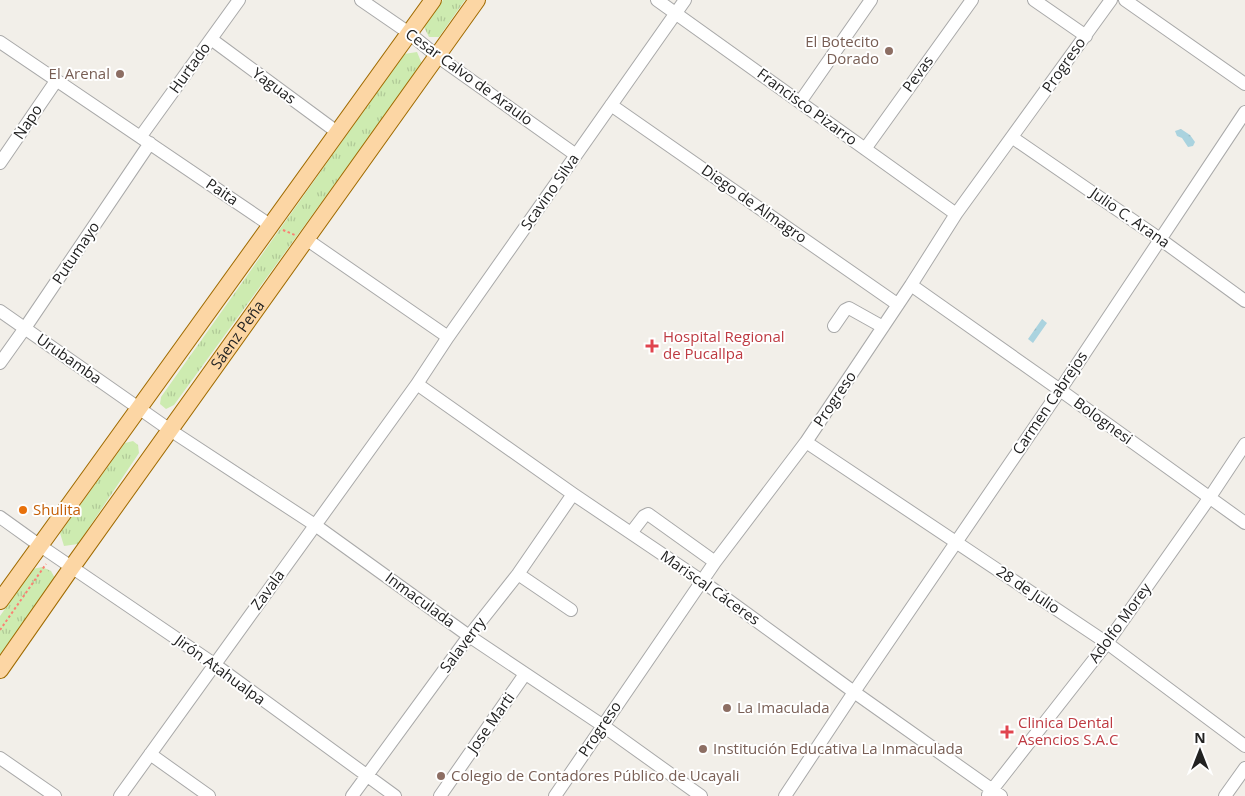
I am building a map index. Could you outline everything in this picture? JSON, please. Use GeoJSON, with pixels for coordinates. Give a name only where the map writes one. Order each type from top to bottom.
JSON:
{"type":"FeatureCollection","features":[{"type":"Feature","properties":{"kind":"main road"},"geometry":{"type":"LineString","coordinates":[[0,601],[432,0]]}},
{"type":"Feature","properties":{"kind":"main road","name":"Sáenz Peña"},"geometry":{"type":"LineString","coordinates":[[0,670],[477,0]]}},
{"type":"Feature","properties":{"kind":"street","name":"Hurtado"},"geometry":{"type":"LineString","coordinates":[[145,139],[238,0]]}},
{"type":"Feature","properties":{"kind":"street","name":"Cesar Calvo de Araulo"},"geometry":{"type":"LineString","coordinates":[[361,0],[409,33],[436,56],[576,155]]}},
{"type":"Feature","properties":{"kind":"street","name":"Francisco Pizarro"},"geometry":{"type":"LineString","coordinates":[[657,0],[956,214]]}},
{"type":"Feature","properties":{"kind":"street","name":"Scavino Silva"},"geometry":{"type":"LineString","coordinates":[[416,384],[685,0]]}},
{"type":"Feature","properties":{"kind":"street"},"geometry":{"type":"LineString","coordinates":[[800,102],[871,0]]}},
{"type":"Feature","properties":{"kind":"street","name":"Pevas"},"geometry":{"type":"LineString","coordinates":[[865,149],[972,0]]}},
{"type":"Feature","properties":{"kind":"street"},"geometry":{"type":"LineString","coordinates":[[1034,0],[1086,36]]}},
{"type":"Feature","properties":{"kind":"street","name":"Progreso"},"geometry":{"type":"LineString","coordinates":[[556,796],[602,725],[715,562],[806,442],[897,304],[911,286],[956,214],[1013,138],[1111,0]]}},
{"type":"Feature","properties":{"kind":"street"},"geometry":{"type":"LineString","coordinates":[[1125,0],[1245,84]]}},
{"type":"Feature","properties":{"kind":"street","name":"Yaguas"},"geometry":{"type":"LineString","coordinates":[[211,39],[337,132]]}},
{"type":"Feature","properties":{"kind":"street","name":"Paita"},"geometry":{"type":"LineString","coordinates":[[0,42],[270,225]]}},
{"type":"Feature","properties":{"kind":"street","name":"Napo"},"geometry":{"type":"LineString","coordinates":[[0,163],[56,81]]}},
{"type":"Feature","properties":{"kind":"street","name":"Diego de Almagro"},"geometry":{"type":"LineString","coordinates":[[611,104],[897,304]]}},
{"type":"Feature","properties":{"kind":"street","name":"Carmen Cabrejos"},"geometry":{"type":"LineString","coordinates":[[785,796],[1060,390],[1245,112]]}},
{"type":"Feature","properties":{"kind":"street","name":"Julio C. Arana"},"geometry":{"type":"LineString","coordinates":[[1013,138],[1160,239],[1245,301]]}},
{"type":"Feature","properties":{"kind":"street","name":"Putumayo"},"geometry":{"type":"LineString","coordinates":[[0,363],[25,328],[145,139]]}},
{"type":"Feature","properties":{"kind":"street"},"geometry":{"type":"LineString","coordinates":[[306,239],[448,337]]}},
{"type":"Feature","properties":{"kind":"street","name":"Bolognesi"},"geometry":{"type":"LineString","coordinates":[[911,286],[1245,523]]}},
{"type":"Feature","properties":{"kind":"street"},"geometry":{"type":"LineString","coordinates":[[834,326],[845,310],[849,308],[883,327]]}},
{"type":"Feature","properties":{"kind":"street","name":"Urubamba"},"geometry":{"type":"LineString","coordinates":[[0,311],[138,408]]}},
{"type":"Feature","properties":{"kind":"street","name":"Mariscal Cáceres"},"geometry":{"type":"LineString","coordinates":[[416,384],[573,494],[702,581],[994,794]]}},
{"type":"Feature","properties":{"kind":"street","name":"Zavala"},"geometry":{"type":"LineString","coordinates":[[120,796],[416,384]]}},
{"type":"Feature","properties":{"kind":"street","name":"Inmaculada"},"geometry":{"type":"LineString","coordinates":[[138,408],[316,525],[469,636],[602,725],[701,796]]}},
{"type":"Feature","properties":{"kind":"street","name":"28 de Julio"},"geometry":{"type":"LineString","coordinates":[[806,442],[1107,643],[1245,746]]}},
{"type":"Feature","properties":{"kind":"street","name":"Adolfo Morey"},"geometry":{"type":"LineString","coordinates":[[994,794],[1107,643],[1210,498],[1245,444]]}},
{"type":"Feature","properties":{"kind":"street","name":"Salaverry"},"geometry":{"type":"LineString","coordinates":[[352,796],[469,636],[518,574],[573,494]]}},
{"type":"Feature","properties":{"kind":"street"},"geometry":{"type":"LineString","coordinates":[[631,533],[644,516],[648,514],[715,562]]}},
{"type":"Feature","properties":{"kind":"street","name":"Jirón Atahualpa"},"geometry":{"type":"LineString","coordinates":[[0,517],[214,664],[394,796]]}},
{"type":"Feature","properties":{"kind":"street"},"geometry":{"type":"LineString","coordinates":[[518,574],[571,610]]}},
{"type":"Feature","properties":{"kind":"street","name":"Jose Marti"},"geometry":{"type":"LineString","coordinates":[[440,796],[525,674]]}},
{"type":"Feature","properties":{"kind":"street"},"geometry":{"type":"LineString","coordinates":[[150,754],[209,796]]}},
{"type":"Feature","properties":{"kind":"street"},"geometry":{"type":"LineString","coordinates":[[0,758],[56,796]]}},
{"type":"Feature","properties":{"kind":"street"},"geometry":{"type":"LineString","coordinates":[[1225,796],[1245,768]]}},
{"type":"Feature","properties":{"kind":"path"},"geometry":{"type":"LineString","coordinates":[[270,225],[306,239]]}},
{"type":"Feature","properties":{"kind":"path"},"geometry":{"type":"LineString","coordinates":[[0,630],[53,555]]}},
{"type":"Feature","properties":{"kind":"green space"},"geometry":{"type":"Polygon","coordinates":[[[443,0],[465,0],[439,37],[429,37],[424,27],[443,0]]]}},
{"type":"Feature","properties":{"kind":"green space"},"geometry":{"type":"Polygon","coordinates":[[[417,52],[422,64],[174,405],[166,409],[160,404],[161,397],[404,54],[417,52]]]}},
{"type":"Feature","properties":{"kind":"green space"},"geometry":{"type":"Polygon","coordinates":[[[133,441],[138,445],[139,453],[78,544],[64,546],[60,533],[125,443],[133,441]]]}},
{"type":"Feature","properties":{"kind":"green space"},"geometry":{"type":"Polygon","coordinates":[[[42,567],[51,571],[56,580],[0,657],[0,616],[33,569],[42,567]]]}},
{"type":"Feature","properties":{"kind":"water"},"geometry":{"type":"Polygon","coordinates":[[[1181,129],[1190,135],[1195,142],[1193,146],[1188,147],[1182,138],[1177,136],[1175,131],[1181,129]]]}},
{"type":"Feature","properties":{"kind":"water"},"geometry":{"type":"Polygon","coordinates":[[[1042,319],[1047,323],[1033,343],[1028,339],[1042,319]]]}},
{"type":"Feature","properties":{"kind":"place","name":"El Botecito Dorado"},"geometry":{"type":"Point","coordinates":[889,51]}},
{"type":"Feature","properties":{"kind":"place","name":"El Arenal"},"geometry":{"type":"Point","coordinates":[120,74]}},
{"type":"Feature","properties":{"kind":"place","name":"Hospital Regional de Pucallpa"},"geometry":{"type":"Point","coordinates":[652,346]}},
{"type":"Feature","properties":{"kind":"place","name":"Shulita"},"geometry":{"type":"Point","coordinates":[23,510]}},
{"type":"Feature","properties":{"kind":"place","name":"La Imaculada"},"geometry":{"type":"Point","coordinates":[727,708]}},
{"type":"Feature","properties":{"kind":"place","name":"Clinica Dental Asencios S.A.C"},"geometry":{"type":"Point","coordinates":[1007,732]}},
{"type":"Feature","properties":{"kind":"place","name":"Institución Educativa La Inmaculada"},"geometry":{"type":"Point","coordinates":[703,749]}},
{"type":"Feature","properties":{"kind":"place","name":"Colegio de Contadores Público de Ucayali"},"geometry":{"type":"Point","coordinates":[441,776]}}]}
